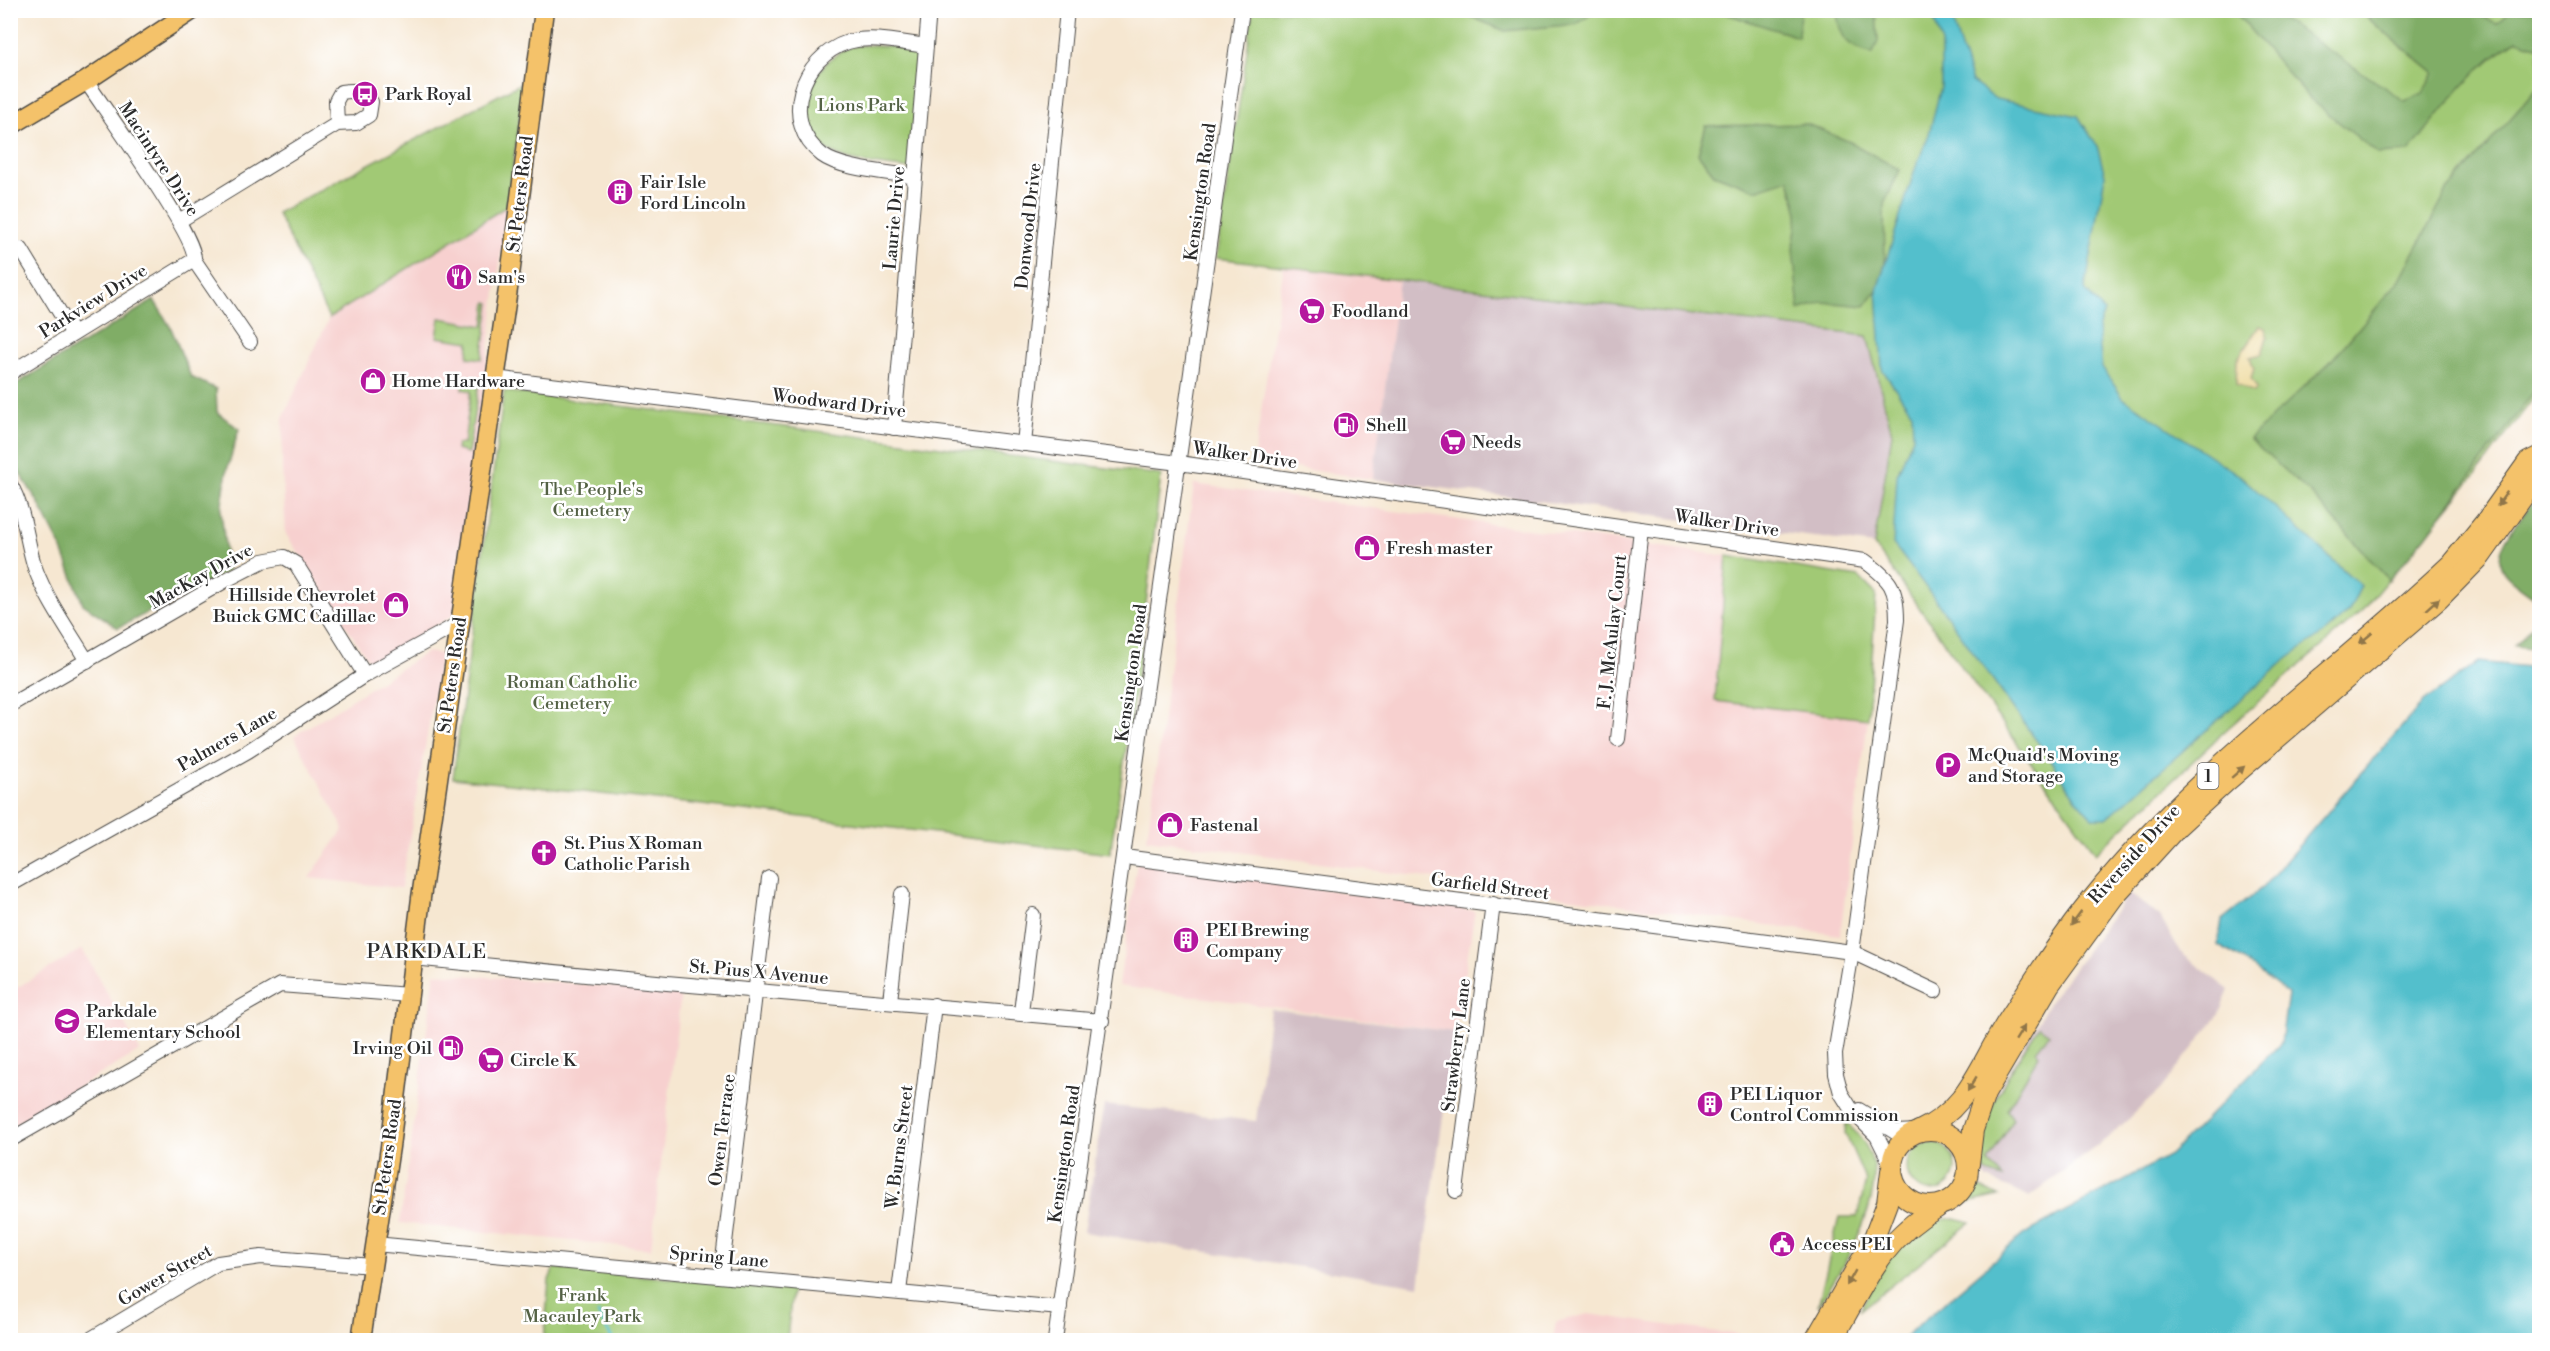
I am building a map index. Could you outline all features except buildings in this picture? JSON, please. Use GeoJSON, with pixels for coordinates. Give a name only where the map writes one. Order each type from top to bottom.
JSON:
{"type":"FeatureCollection","features":[{"type":"Feature","properties":{"kind":"highway","name":"Riverside Drive"},"geometry":{"type":"LineString","coordinates":[[1919,1131],[1944,1118],[1963,1098],[2004,1028],[2072,926],[2093,897],[2168,813],[2451,564],[2486,521],[2528,462],[2540,456]]}},
{"type":"Feature","properties":{"kind":"highway","name":"Riverside Drive"},"geometry":{"type":"LineString","coordinates":[[1969,1164],[1973,1130],[1985,1094],[2050,984],[2115,894],[2178,827],[2226,782],[2438,600],[2481,556],[2540,473]]}},
{"type":"Feature","properties":{"kind":"highway"},"geometry":{"type":"LineString","coordinates":[[1815,1341],[1873,1240],[1887,1203],[1892,1166],[1900,1144],[1919,1131],[1936,1130],[1952,1136],[1964,1148],[1969,1164],[1964,1186],[1949,1204],[1937,1208],[1907,1227],[1882,1254],[1832,1341]]}},
{"type":"Feature","properties":{"kind":"highway"},"geometry":{"type":"LineString","coordinates":[[1892,1166],[1893,1176],[1902,1194],[1919,1205],[1937,1208]]}},
{"type":"Feature","properties":{"kind":"main road"},"geometry":{"type":"LineString","coordinates":[[10,126],[86,81],[193,10]]}},
{"type":"Feature","properties":{"kind":"main road","name":"St Peters Road"},"geometry":{"type":"LineString","coordinates":[[361,1341],[544,10]]}},
{"type":"Feature","properties":{"kind":"street","name":"Laurie Drive"},"geometry":{"type":"LineString","coordinates":[[894,428],[929,10]]}},
{"type":"Feature","properties":{"kind":"street","name":"Donwood Drive"},"geometry":{"type":"LineString","coordinates":[[1024,444],[1067,10]]}},
{"type":"Feature","properties":{"kind":"street","name":"Kensington Road"},"geometry":{"type":"LineString","coordinates":[[1055,1341],[1102,1021],[1242,10]]}},
{"type":"Feature","properties":{"kind":"street"},"geometry":{"type":"LineString","coordinates":[[915,177],[841,163],[823,156],[803,132],[799,113],[800,95],[806,76],[829,50],[850,42],[890,41],[926,46]]}},
{"type":"Feature","properties":{"kind":"street","name":"Macintyre Drive"},"geometry":{"type":"LineString","coordinates":[[86,81],[179,220],[194,249],[194,260]]}},
{"type":"Feature","properties":{"kind":"street"},"geometry":{"type":"LineString","coordinates":[[179,220],[337,124]]}},
{"type":"Feature","properties":{"kind":"street"},"geometry":{"type":"LineString","coordinates":[[21,249],[73,334]]}},
{"type":"Feature","properties":{"kind":"street"},"geometry":{"type":"LineString","coordinates":[[194,260],[250,342]]}},
{"type":"Feature","properties":{"kind":"street","name":"Parkview Drive"},"geometry":{"type":"LineString","coordinates":[[10,373],[194,260]]}},
{"type":"Feature","properties":{"kind":"street","name":"Woodward Drive"},"geometry":{"type":"LineString","coordinates":[[495,378],[1179,463]]}},
{"type":"Feature","properties":{"kind":"street","name":"Walker Drive"},"geometry":{"type":"LineString","coordinates":[[1179,463],[1865,561],[1885,575],[1897,595],[1897,620],[1852,952]]}},
{"type":"Feature","properties":{"kind":"street"},"geometry":{"type":"LineString","coordinates":[[10,484],[22,511],[35,568],[49,598],[87,661]]}},
{"type":"Feature","properties":{"kind":"street","name":"F. J. McAulay Court"},"geometry":{"type":"LineString","coordinates":[[1618,739],[1641,529]]}},
{"type":"Feature","properties":{"kind":"street","name":"MacKay Drive"},"geometry":{"type":"LineString","coordinates":[[10,705],[246,570],[263,561],[284,557],[296,564],[365,675]]}},
{"type":"Feature","properties":{"kind":"street","name":"Palmers Lane"},"geometry":{"type":"LineString","coordinates":[[10,885],[248,751],[365,675],[460,623]]}},
{"type":"Feature","properties":{"kind":"street","name":"Garfield Street"},"geometry":{"type":"LineString","coordinates":[[1124,857],[1852,952],[1935,991]]}},
{"type":"Feature","properties":{"kind":"street","name":"Owen Terrace"},"geometry":{"type":"LineString","coordinates":[[721,1276],[758,990],[769,878]]}},
{"type":"Feature","properties":{"kind":"street"},"geometry":{"type":"LineString","coordinates":[[890,1001],[902,894]]}},
{"type":"Feature","properties":{"kind":"street","name":"Strawberry Lane"},"geometry":{"type":"LineString","coordinates":[[1456,1191],[1493,904]]}},
{"type":"Feature","properties":{"kind":"street"},"geometry":{"type":"LineString","coordinates":[[1021,1012],[1033,915]]}},
{"type":"Feature","properties":{"kind":"street"},"geometry":{"type":"LineString","coordinates":[[1852,952],[1838,1038],[1836,1074],[1841,1093],[1853,1112],[1876,1136],[1892,1166]]}},
{"type":"Feature","properties":{"kind":"street","name":"St. Pius X Avenue"},"geometry":{"type":"LineString","coordinates":[[413,958],[1102,1021]]}},
{"type":"Feature","properties":{"kind":"street"},"geometry":{"type":"LineString","coordinates":[[10,1140],[280,985],[409,995]]}},
{"type":"Feature","properties":{"kind":"street","name":"W. Burns Street"},"geometry":{"type":"LineString","coordinates":[[899,1292],[934,1005]]}},
{"type":"Feature","properties":{"kind":"street"},"geometry":{"type":"LineString","coordinates":[[1838,1038],[1840,1073],[1845,1090],[1858,1109],[1895,1132],[1919,1131]]}},
{"type":"Feature","properties":{"kind":"street","name":"Spring Lane"},"geometry":{"type":"LineString","coordinates":[[375,1244],[1060,1308]]}},
{"type":"Feature","properties":{"kind":"street","name":"Gower Street"},"geometry":{"type":"LineString","coordinates":[[89,1341],[218,1263],[261,1257],[372,1266]]}},
{"type":"Feature","properties":{"kind":"shaded area"},"geometry":{"type":"Polygon","coordinates":[[[507,206],[455,614],[371,664],[286,534],[282,467],[283,418],[329,318],[507,206]]]}},
{"type":"Feature","properties":{"kind":"shaded area"},"geometry":{"type":"Polygon","coordinates":[[[1284,266],[1399,280],[1373,479],[1253,462],[1284,266]]]}},
{"type":"Feature","properties":{"kind":"shaded area"},"geometry":{"type":"Polygon","coordinates":[[[1399,280],[1867,336],[1892,433],[1874,545],[1373,479],[1399,280]]]}},
{"type":"Feature","properties":{"kind":"shaded area"},"geometry":{"type":"Polygon","coordinates":[[[1194,484],[1727,556],[1715,701],[1868,719],[1840,935],[1147,839],[1194,484]]]}},
{"type":"Feature","properties":{"kind":"shaded area"},"geometry":{"type":"Polygon","coordinates":[[[427,652],[441,654],[401,888],[309,878],[344,829],[294,736],[427,652]]]}},
{"type":"Feature","properties":{"kind":"shaded area"},"geometry":{"type":"Polygon","coordinates":[[[1137,862],[1475,911],[1455,1032],[1119,986],[1137,862]]]}},
{"type":"Feature","properties":{"kind":"shaded area"},"geometry":{"type":"Polygon","coordinates":[[[2129,893],[2160,917],[2180,952],[2229,990],[2218,1016],[2160,1090],[2110,1136],[2029,1197],[1988,1179],[1976,1165],[1986,1110],[2051,1000],[2129,893]]]}},
{"type":"Feature","properties":{"kind":"shaded area","name":"Parkdale Elementary School"},"geometry":{"type":"Polygon","coordinates":[[[82,949],[140,1051],[11,1126],[11,991],[82,949]]]}},
{"type":"Feature","properties":{"kind":"shaded area"},"geometry":{"type":"Polygon","coordinates":[[[435,973],[681,992],[651,1249],[400,1223],[435,973]]]}},
{"type":"Feature","properties":{"kind":"shaded area"},"geometry":{"type":"Polygon","coordinates":[[[1270,1009],[1455,1032],[1419,1286],[1084,1232],[1104,1105],[1256,1121],[1270,1009]]]}},
{"type":"Feature","properties":{"kind":"shaded area"},"geometry":{"type":"Polygon","coordinates":[[[1588,1314],[1775,1340],[1553,1340],[1556,1322],[1588,1314]]]}},
{"type":"Feature","properties":{"kind":"green space"},"geometry":{"type":"Polygon","coordinates":[[[1473,10],[1596,11],[1577,24],[1505,31],[1471,17],[1473,10]]]}},
{"type":"Feature","properties":{"kind":"green space"},"geometry":{"type":"Polygon","coordinates":[[[1841,10],[1876,11],[1878,41],[1873,54],[1847,41],[1841,31],[1837,15],[1841,10]]]}},
{"type":"Feature","properties":{"kind":"green space"},"geometry":{"type":"Polygon","coordinates":[[[1253,11],[2539,11],[2539,391],[2478,472],[2360,613],[2227,729],[2096,853],[1874,545],[1892,433],[1867,336],[1216,258],[1253,11]]]}},
{"type":"Feature","properties":{"kind":"green space"},"geometry":{"type":"Polygon","coordinates":[[[1717,11],[1800,11],[1798,37],[1717,11]]]}},
{"type":"Feature","properties":{"kind":"green space"},"geometry":{"type":"Polygon","coordinates":[[[2234,11],[2270,11],[2405,101],[2423,93],[2434,73],[2359,11],[2468,11],[2497,23],[2510,11],[2539,11],[2539,47],[2517,40],[2471,77],[2409,152],[2378,154],[2309,98],[2234,11]]]}},
{"type":"Feature","properties":{"kind":"green space","name":"Lions Park"},"geometry":{"type":"Polygon","coordinates":[[[852,46],[889,46],[921,51],[911,169],[868,164],[836,155],[814,138],[807,125],[805,110],[807,95],[813,80],[834,56],[852,46]]]}},
{"type":"Feature","properties":{"kind":"green space"},"geometry":{"type":"Polygon","coordinates":[[[525,81],[507,206],[329,318],[277,213],[525,81]]]}},
{"type":"Feature","properties":{"kind":"green space"},"geometry":{"type":"Polygon","coordinates":[[[2539,86],[2539,385],[2426,536],[2389,580],[2310,493],[2249,439],[2330,362],[2399,281],[2447,191],[2539,86]]]}},
{"type":"Feature","properties":{"kind":"green space"},"geometry":{"type":"Polygon","coordinates":[[[1807,124],[1850,142],[1900,170],[1884,204],[1885,264],[1877,290],[1865,306],[1822,302],[1799,310],[1793,249],[1798,213],[1789,179],[1755,190],[1714,174],[1698,154],[1706,126],[1807,124]]]}},
{"type":"Feature","properties":{"kind":"green space"},"geometry":{"type":"Polygon","coordinates":[[[154,300],[171,328],[191,377],[216,389],[217,412],[239,429],[227,470],[221,511],[228,571],[118,628],[83,604],[61,547],[38,502],[11,459],[11,387],[154,300]]]}},
{"type":"Feature","properties":{"kind":"green space"},"geometry":{"type":"Polygon","coordinates":[[[487,302],[490,303],[482,359],[468,357],[469,342],[437,337],[440,318],[484,326],[487,302]]]}},
{"type":"Feature","properties":{"kind":"green space"},"geometry":{"type":"Polygon","coordinates":[[[463,381],[479,384],[468,453],[456,450],[457,444],[464,444],[471,391],[462,389],[463,381]]]}},
{"type":"Feature","properties":{"kind":"green space"},"geometry":{"type":"Polygon","coordinates":[[[504,391],[1161,475],[1139,664],[1110,854],[453,778],[504,391]]]}},
{"type":"Feature","properties":{"kind":"green space"},"geometry":{"type":"Polygon","coordinates":[[[2539,495],[2539,601],[2506,575],[2501,566],[2500,555],[2509,534],[2539,495]]]}},
{"type":"Feature","properties":{"kind":"green space"},"geometry":{"type":"Polygon","coordinates":[[[1727,556],[1859,577],[1876,594],[1868,719],[1715,701],[1727,556]]]}},
{"type":"Feature","properties":{"kind":"green space"},"geometry":{"type":"Polygon","coordinates":[[[2539,617],[2539,649],[2515,646],[2539,617]]]}},
{"type":"Feature","properties":{"kind":"green space"},"geometry":{"type":"Polygon","coordinates":[[[2039,1027],[2049,1034],[2036,1050],[2039,1055],[2007,1110],[2013,1119],[1988,1162],[2003,1178],[1989,1173],[1983,1167],[1979,1153],[1981,1136],[1988,1116],[2009,1075],[2039,1027]]]}},
{"type":"Feature","properties":{"kind":"green space"},"geometry":{"type":"Polygon","coordinates":[[[1846,1123],[1859,1136],[1869,1153],[1873,1165],[1874,1181],[1871,1200],[1857,1238],[1818,1306],[1839,1217],[1857,1217],[1866,1181],[1845,1133],[1846,1123]]]}},
{"type":"Feature","properties":{"kind":"green space"},"geometry":{"type":"Polygon","coordinates":[[[1931,1143],[1948,1150],[1955,1167],[1948,1184],[1931,1191],[1914,1184],[1907,1167],[1914,1150],[1931,1143]]]}},
{"type":"Feature","properties":{"kind":"green space"},"geometry":{"type":"Polygon","coordinates":[[[1976,1186],[1999,1196],[1964,1204],[1976,1186]]]}},
{"type":"Feature","properties":{"kind":"green space"},"geometry":{"type":"Polygon","coordinates":[[[1955,1218],[1971,1222],[1859,1311],[1885,1264],[1907,1238],[1920,1228],[1936,1221],[1955,1218]]]}},
{"type":"Feature","properties":{"kind":"green space","name":"Frank Macauley Park"},"geometry":{"type":"Polygon","coordinates":[[[554,1268],[792,1289],[787,1339],[796,1340],[544,1340],[549,1280],[554,1268]]]}},
{"type":"Feature","properties":{"kind":"sand"},"geometry":{"type":"Polygon","coordinates":[[[2259,326],[2265,328],[2267,337],[2262,354],[2250,357],[2254,369],[2251,378],[2257,388],[2254,392],[2236,384],[2237,360],[2259,326]]]}},
{"type":"Feature","properties":{"kind":"water"},"geometry":{"type":"Polygon","coordinates":[[[1931,11],[1949,11],[1972,82],[1996,99],[2078,116],[2097,146],[2105,175],[2085,290],[2104,312],[2098,329],[2102,368],[2123,398],[2242,477],[2361,586],[2349,611],[2327,631],[2288,658],[2107,818],[2093,818],[2079,802],[1893,544],[1897,475],[1913,437],[1912,413],[1882,369],[1877,290],[1914,172],[1929,134],[1941,87],[1941,41],[1931,11]]]}},
{"type":"Feature","properties":{"kind":"water"},"geometry":{"type":"Polygon","coordinates":[[[2478,662],[2539,668],[2539,1340],[1901,1340],[2023,1235],[2170,1155],[2281,1043],[2288,994],[2243,960],[2218,945],[2222,920],[2263,887],[2423,702],[2478,662]]]}},
{"type":"Feature","properties":{"kind":"waterway"},"geometry":{"type":"LineString","coordinates":[[598,1314],[613,1340]]}},
{"type":"Feature","properties":{"kind":"place","name":"Park Royal"},"geometry":{"type":"Point","coordinates":[365,94]}},
{"type":"Feature","properties":{"kind":"place","name":"Fair Isle Ford Lincoln"},"geometry":{"type":"Point","coordinates":[620,192]}},
{"type":"Feature","properties":{"kind":"place","name":"Sam's"},"geometry":{"type":"Point","coordinates":[459,277]}},
{"type":"Feature","properties":{"kind":"place","name":"Foodland"},"geometry":{"type":"Point","coordinates":[1312,311]}},
{"type":"Feature","properties":{"kind":"place","name":"Home Hardware"},"geometry":{"type":"Point","coordinates":[373,381]}},
{"type":"Feature","properties":{"kind":"place","name":"Shell"},"geometry":{"type":"Point","coordinates":[1346,425]}},
{"type":"Feature","properties":{"kind":"place","name":"Needs"},"geometry":{"type":"Point","coordinates":[1453,442]}},
{"type":"Feature","properties":{"kind":"place","name":"Fresh master"},"geometry":{"type":"Point","coordinates":[1367,548]}},
{"type":"Feature","properties":{"kind":"place","name":"Hillside Chevrolet Buick GMC Cadillac"},"geometry":{"type":"Point","coordinates":[396,605]}},
{"type":"Feature","properties":{"kind":"place","name":"McQuaid's Moving and Storage"},"geometry":{"type":"Point","coordinates":[1948,765]}},
{"type":"Feature","properties":{"kind":"place","name":"Fastenal"},"geometry":{"type":"Point","coordinates":[1170,825]}},
{"type":"Feature","properties":{"kind":"place","name":"St. Pius X Roman Catholic Parish"},"geometry":{"type":"Point","coordinates":[544,853]}},
{"type":"Feature","properties":{"kind":"place","name":"PEI Brewing Company"},"geometry":{"type":"Point","coordinates":[1186,940]}},
{"type":"Feature","properties":{"kind":"place","name":"Parkdale Elementary School"},"geometry":{"type":"Point","coordinates":[67,1021]}},
{"type":"Feature","properties":{"kind":"place","name":"Irving Oil"},"geometry":{"type":"Point","coordinates":[451,1048]}},
{"type":"Feature","properties":{"kind":"place","name":"Circle K"},"geometry":{"type":"Point","coordinates":[491,1060]}},
{"type":"Feature","properties":{"kind":"place","name":"PEI Liquor Control Commission"},"geometry":{"type":"Point","coordinates":[1710,1104]}},
{"type":"Feature","properties":{"kind":"place","name":"Access PEI"},"geometry":{"type":"Point","coordinates":[1782,1244]}},
{"type":"Feature","properties":{"kind":"district","name":"PARKDALE"},"geometry":{"type":"Point","coordinates":[427,951]}},
{"type":"Feature","properties":{"kind":"park label","name":"The People's Cemetery"},"geometry":{"type":"Point","coordinates":[592,499]}},
{"type":"Feature","properties":{"kind":"park label","name":"Roman Catholic Cemetery"},"geometry":{"type":"Point","coordinates":[572,692]}}]}
